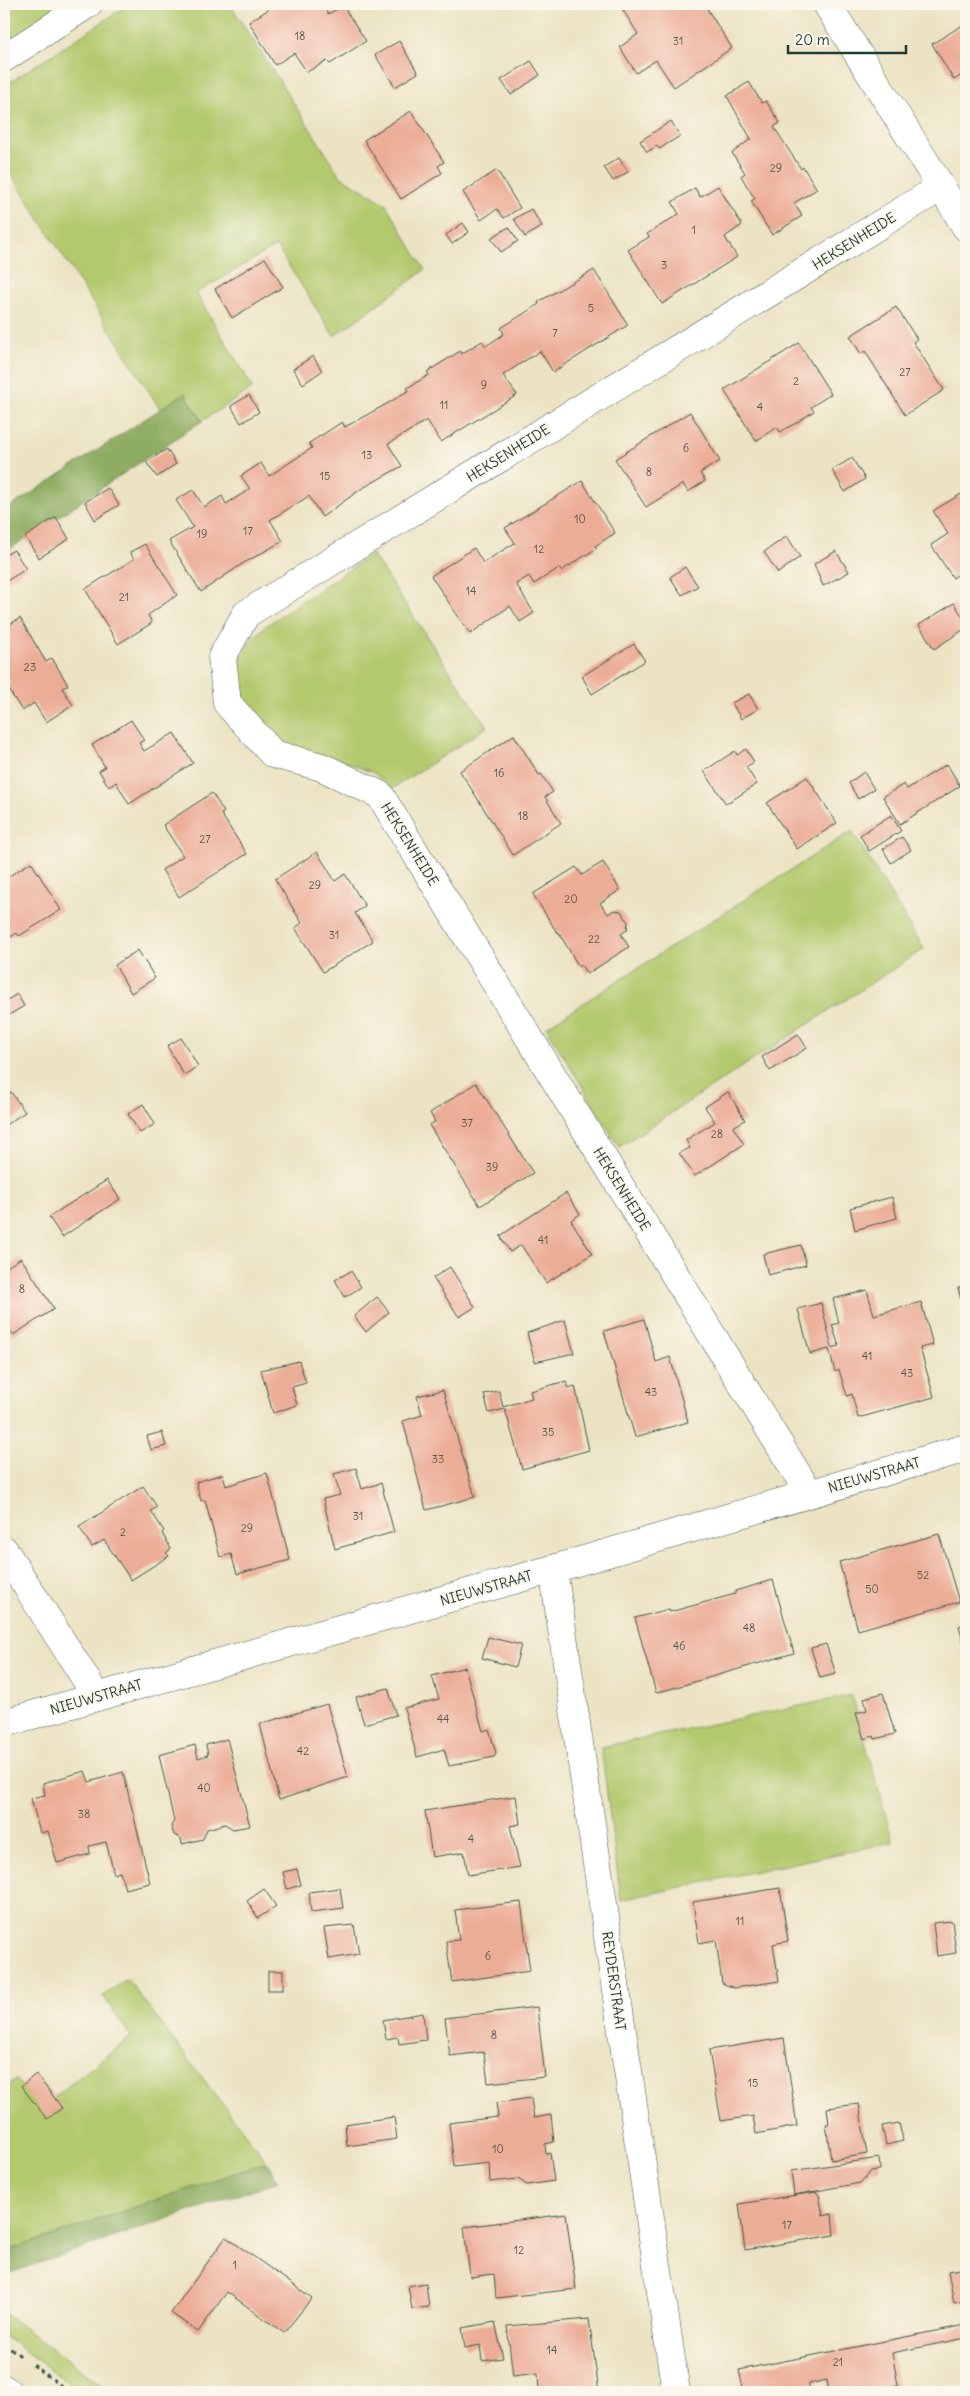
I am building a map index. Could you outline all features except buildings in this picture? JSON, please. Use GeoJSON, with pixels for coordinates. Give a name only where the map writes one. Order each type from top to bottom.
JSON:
{"type":"FeatureCollection","features":[{"type":"Feature","properties":{"kind":"street"},"geometry":{"type":"LineString","coordinates":[[4,58],[88,4]]}},
{"type":"Feature","properties":{"kind":"street"},"geometry":{"type":"LineString","coordinates":[[827,4],[966,227]]}},
{"type":"Feature","properties":{"kind":"street","name":"HEKSENHEIDE"},"geometry":{"type":"LineString","coordinates":[[809,1493],[380,795],[322,767],[273,754],[227,703],[222,657],[246,614],[941,187]]}},
{"type":"Feature","properties":{"kind":"street","name":"NIEUWSTRAAT"},"geometry":{"type":"LineString","coordinates":[[4,1723],[553,1569],[966,1448]]}},
{"type":"Feature","properties":{"kind":"street"},"geometry":{"type":"LineString","coordinates":[[4,1550],[97,1697]]}},
{"type":"Feature","properties":{"kind":"street","name":"REYDERSTRAAT"},"geometry":{"type":"LineString","coordinates":[[553,1569],[676,2392]]}},
{"type":"Feature","properties":{"kind":"street"},"geometry":{"type":"LineString","coordinates":[[4,2389],[8,2392]]}},
{"type":"Feature","properties":{"kind":"path"},"geometry":{"type":"LineString","coordinates":[[4,2344],[24,2359]]}},
{"type":"Feature","properties":{"kind":"path"},"geometry":{"type":"LineString","coordinates":[[30,2364],[70,2392]]}},
{"type":"Feature","properties":{"kind":"green space"},"geometry":{"type":"Polygon","coordinates":[[[4,4],[67,4],[4,44],[4,4]]]}},
{"type":"Feature","properties":{"kind":"green space"},"geometry":{"type":"Polygon","coordinates":[[[130,4],[230,4],[341,177],[385,203],[425,270],[334,336],[276,246],[196,293],[253,388],[202,421],[185,393],[160,409],[4,163],[4,86],[130,4]]]}},
{"type":"Feature","properties":{"kind":"green space"},"geometry":{"type":"Polygon","coordinates":[[[185,393],[202,421],[4,553],[4,511],[185,393]]]}},
{"type":"Feature","properties":{"kind":"green space"},"geometry":{"type":"Polygon","coordinates":[[[372,554],[487,727],[392,789],[374,773],[343,761],[285,748],[240,700],[239,660],[251,640],[267,625],[372,554]]]}},
{"type":"Feature","properties":{"kind":"green space"},"geometry":{"type":"Polygon","coordinates":[[[852,831],[924,949],[619,1147],[546,1027],[852,831]]]}},
{"type":"Feature","properties":{"kind":"green space"},"geometry":{"type":"Polygon","coordinates":[[[852,1695],[893,1842],[621,1900],[601,1747],[852,1695]]]}},
{"type":"Feature","properties":{"kind":"green space"},"geometry":{"type":"Polygon","coordinates":[[[127,1979],[267,2162],[4,2252],[4,2159],[6,2158],[4,2155],[4,2089],[16,2079],[40,2108],[131,2037],[103,1996],[127,1979]]]}},
{"type":"Feature","properties":{"kind":"green space"},"geometry":{"type":"Polygon","coordinates":[[[267,2162],[278,2181],[4,2275],[4,2252],[267,2162]]]}},
{"type":"Feature","properties":{"kind":"green space"},"geometry":{"type":"Polygon","coordinates":[[[4,2313],[111,2392],[81,2392],[4,2336],[4,2313]]]}}]}
